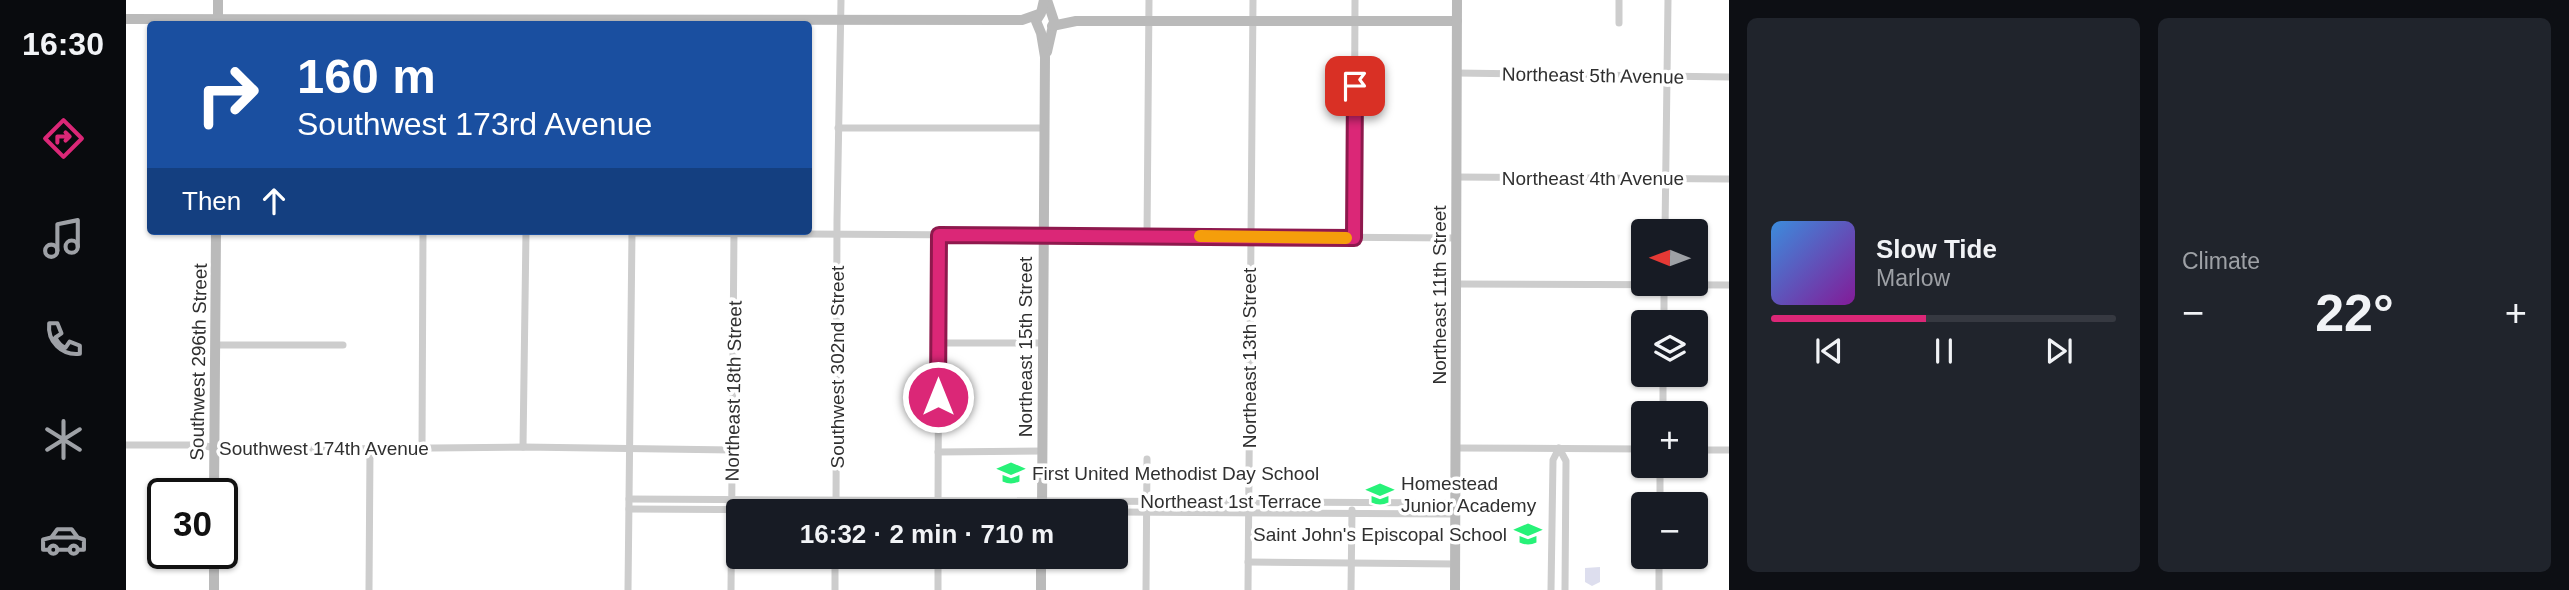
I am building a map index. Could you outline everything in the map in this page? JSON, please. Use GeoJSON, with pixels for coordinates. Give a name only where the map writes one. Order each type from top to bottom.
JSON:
{"type":"FeatureCollection","features":[{"type":"Feature","properties":{"kind":"street"},"geometry":{"type":"LineString","coordinates":[[218,0],[218,21]]}},
{"type":"Feature","properties":{"kind":"street","name":"Southwest 302nd Street"},"geometry":{"type":"LineString","coordinates":[[836,499],[841,0]]}},
{"type":"Feature","properties":{"kind":"street","name":"Northeast 15th Street"},"geometry":{"type":"LineString","coordinates":[[1042,499],[1046,0]]}},
{"type":"Feature","properties":{"kind":"street"},"geometry":{"type":"LineString","coordinates":[[1147,236],[1149,0]]}},
{"type":"Feature","properties":{"kind":"street","name":"Northeast 13th Street"},"geometry":{"type":"LineString","coordinates":[[1248,590],[1253,0]]}},
{"type":"Feature","properties":{"kind":"street"},"geometry":{"type":"LineString","coordinates":[[1354,238],[1355,0]]}},
{"type":"Feature","properties":{"kind":"street","name":"Northeast 11th Street"},"geometry":{"type":"LineString","coordinates":[[1455,590],[1457,0]]}},
{"type":"Feature","properties":{"kind":"street"},"geometry":{"type":"LineString","coordinates":[[1619,0],[1619,23]]}},
{"type":"Feature","properties":{"kind":"street"},"geometry":{"type":"LineString","coordinates":[[1665,219],[1668,0]]}},
{"type":"Feature","properties":{"kind":"street"},"geometry":{"type":"LineString","coordinates":[[126,19],[426,21]]}},
{"type":"Feature","properties":{"kind":"street"},"geometry":{"type":"LineString","coordinates":[[812,21],[1457,22]]}},
{"type":"Feature","properties":{"kind":"street","name":"Northeast 5th Avenue"},"geometry":{"type":"LineString","coordinates":[[1457,73],[1729,76]]}},
{"type":"Feature","properties":{"kind":"street"},"geometry":{"type":"LineString","coordinates":[[838,128],[1045,128]]}},
{"type":"Feature","properties":{"kind":"street","name":"Northeast 4th Avenue"},"geometry":{"type":"LineString","coordinates":[[1456,177],[1729,179]]}},
{"type":"Feature","properties":{"kind":"street","name":"Southwest 296th Street"},"geometry":{"type":"LineString","coordinates":[[214,478],[216,235]]}},
{"type":"Feature","properties":{"kind":"street"},"geometry":{"type":"LineString","coordinates":[[422,449],[424,235]]}},
{"type":"Feature","properties":{"kind":"street"},"geometry":{"type":"LineString","coordinates":[[523,447],[526,235]]}},
{"type":"Feature","properties":{"kind":"street"},"geometry":{"type":"LineString","coordinates":[[628,590],[632,235]]}},
{"type":"Feature","properties":{"kind":"street","name":"Northeast 18th Street"},"geometry":{"type":"LineString","coordinates":[[732,499],[734,235]]}},
{"type":"Feature","properties":{"kind":"street"},"geometry":{"type":"LineString","coordinates":[[812,235],[1457,238]]}},
{"type":"Feature","properties":{"kind":"street"},"geometry":{"type":"LineString","coordinates":[[938,499],[939,235]]}},
{"type":"Feature","properties":{"kind":"street"},"geometry":{"type":"LineString","coordinates":[[1456,284],[1631,284]]}},
{"type":"Feature","properties":{"kind":"street"},"geometry":{"type":"LineString","coordinates":[[1708,285],[1729,285]]}},
{"type":"Feature","properties":{"kind":"street"},"geometry":{"type":"LineString","coordinates":[[939,343],[1043,343]]}},
{"type":"Feature","properties":{"kind":"street"},"geometry":{"type":"LineString","coordinates":[[216,345],[343,345]]}},
{"type":"Feature","properties":{"kind":"street","name":"Southwest 174th Avenue"},"geometry":{"type":"LineString","coordinates":[[126,445],[201,445],[224,450],[523,447],[732,450]]}},
{"type":"Feature","properties":{"kind":"street"},"geometry":{"type":"LineString","coordinates":[[1456,448],[1631,449]]}},
{"type":"Feature","properties":{"kind":"street"},"geometry":{"type":"LineString","coordinates":[[1559,448],[1566,461],[1565,590]]}},
{"type":"Feature","properties":{"kind":"street"},"geometry":{"type":"LineString","coordinates":[[1551,590],[1553,460],[1559,448]]}},
{"type":"Feature","properties":{"kind":"street"},"geometry":{"type":"LineString","coordinates":[[369,590],[370,450]]}},
{"type":"Feature","properties":{"kind":"street"},"geometry":{"type":"LineString","coordinates":[[1708,450],[1729,450]]}},
{"type":"Feature","properties":{"kind":"street"},"geometry":{"type":"LineString","coordinates":[[938,452],[1042,451]]}},
{"type":"Feature","properties":{"kind":"street"},"geometry":{"type":"LineString","coordinates":[[1146,590],[1147,459]]}},
{"type":"Feature","properties":{"kind":"street","name":"Northeast 1st Terrace"},"geometry":{"type":"LineString","coordinates":[[629,499],[726,499]]}},
{"type":"Feature","properties":{"kind":"street","name":"Northeast 1st Terrace"},"geometry":{"type":"LineString","coordinates":[[1128,502],[1352,502],[1456,508]]}},
{"type":"Feature","properties":{"kind":"street"},"geometry":{"type":"LineString","coordinates":[[1351,590],[1352,502]]}},
{"type":"Feature","properties":{"kind":"street","name":"Northeast 1st Terrace"},"geometry":{"type":"LineString","coordinates":[[1128,512],[1352,513],[1456,508]]}},
{"type":"Feature","properties":{"kind":"street","name":"Northeast 1st Terrace"},"geometry":{"type":"LineString","coordinates":[[629,509],[726,509]]}},
{"type":"Feature","properties":{"kind":"street"},"geometry":{"type":"LineString","coordinates":[[1248,562],[1456,564]]}},
{"type":"Feature","properties":{"kind":"street"},"geometry":{"type":"LineString","coordinates":[[214,569],[214,590]]}},
{"type":"Feature","properties":{"kind":"street","name":"Northeast 18th Street"},"geometry":{"type":"LineString","coordinates":[[732,569],[732,590]]}},
{"type":"Feature","properties":{"kind":"street"},"geometry":{"type":"LineString","coordinates":[[835,569],[835,590]]}},
{"type":"Feature","properties":{"kind":"street"},"geometry":{"type":"LineString","coordinates":[[938,569],[938,590]]}},
{"type":"Feature","properties":{"kind":"street"},"geometry":{"type":"LineString","coordinates":[[1041,569],[1041,590]]}},
{"type":"Feature","properties":{"kind":"street"},"geometry":{"type":"LineString","coordinates":[[1551,569],[1565,569]]}},
{"type":"Feature","properties":{"kind":"street"},"geometry":{"type":"LineString","coordinates":[[1659,569],[1659,590]]}},
{"type":"Feature","properties":{"kind":"shaded area"},"geometry":{"type":"Polygon","coordinates":[[[1600,567],[1600,582],[1592,586],[1585,582],[1585,568],[1600,567]]]}},
{"type":"Feature","properties":{"kind":"slow traffic"},"geometry":{"type":"LineString","coordinates":[[1200,236],[1346,238]]}},
{"type":"Feature","properties":{"kind":"place","name":"First United Methodist Day School"},"geometry":{"type":"Point","coordinates":[1011,473]}},
{"type":"Feature","properties":{"kind":"place","name":"Homestead Junior Academy"},"geometry":{"type":"Point","coordinates":[1380,494]}},
{"type":"Feature","properties":{"kind":"place","name":"Saint John's Episcopal School"},"geometry":{"type":"Point","coordinates":[1528,534]}},
{"type":"Feature","properties":{"kind":"route"},"geometry":{"type":"LineString","coordinates":[[938,397],[939,235],[1354,238],[1355,86]]}}]}
